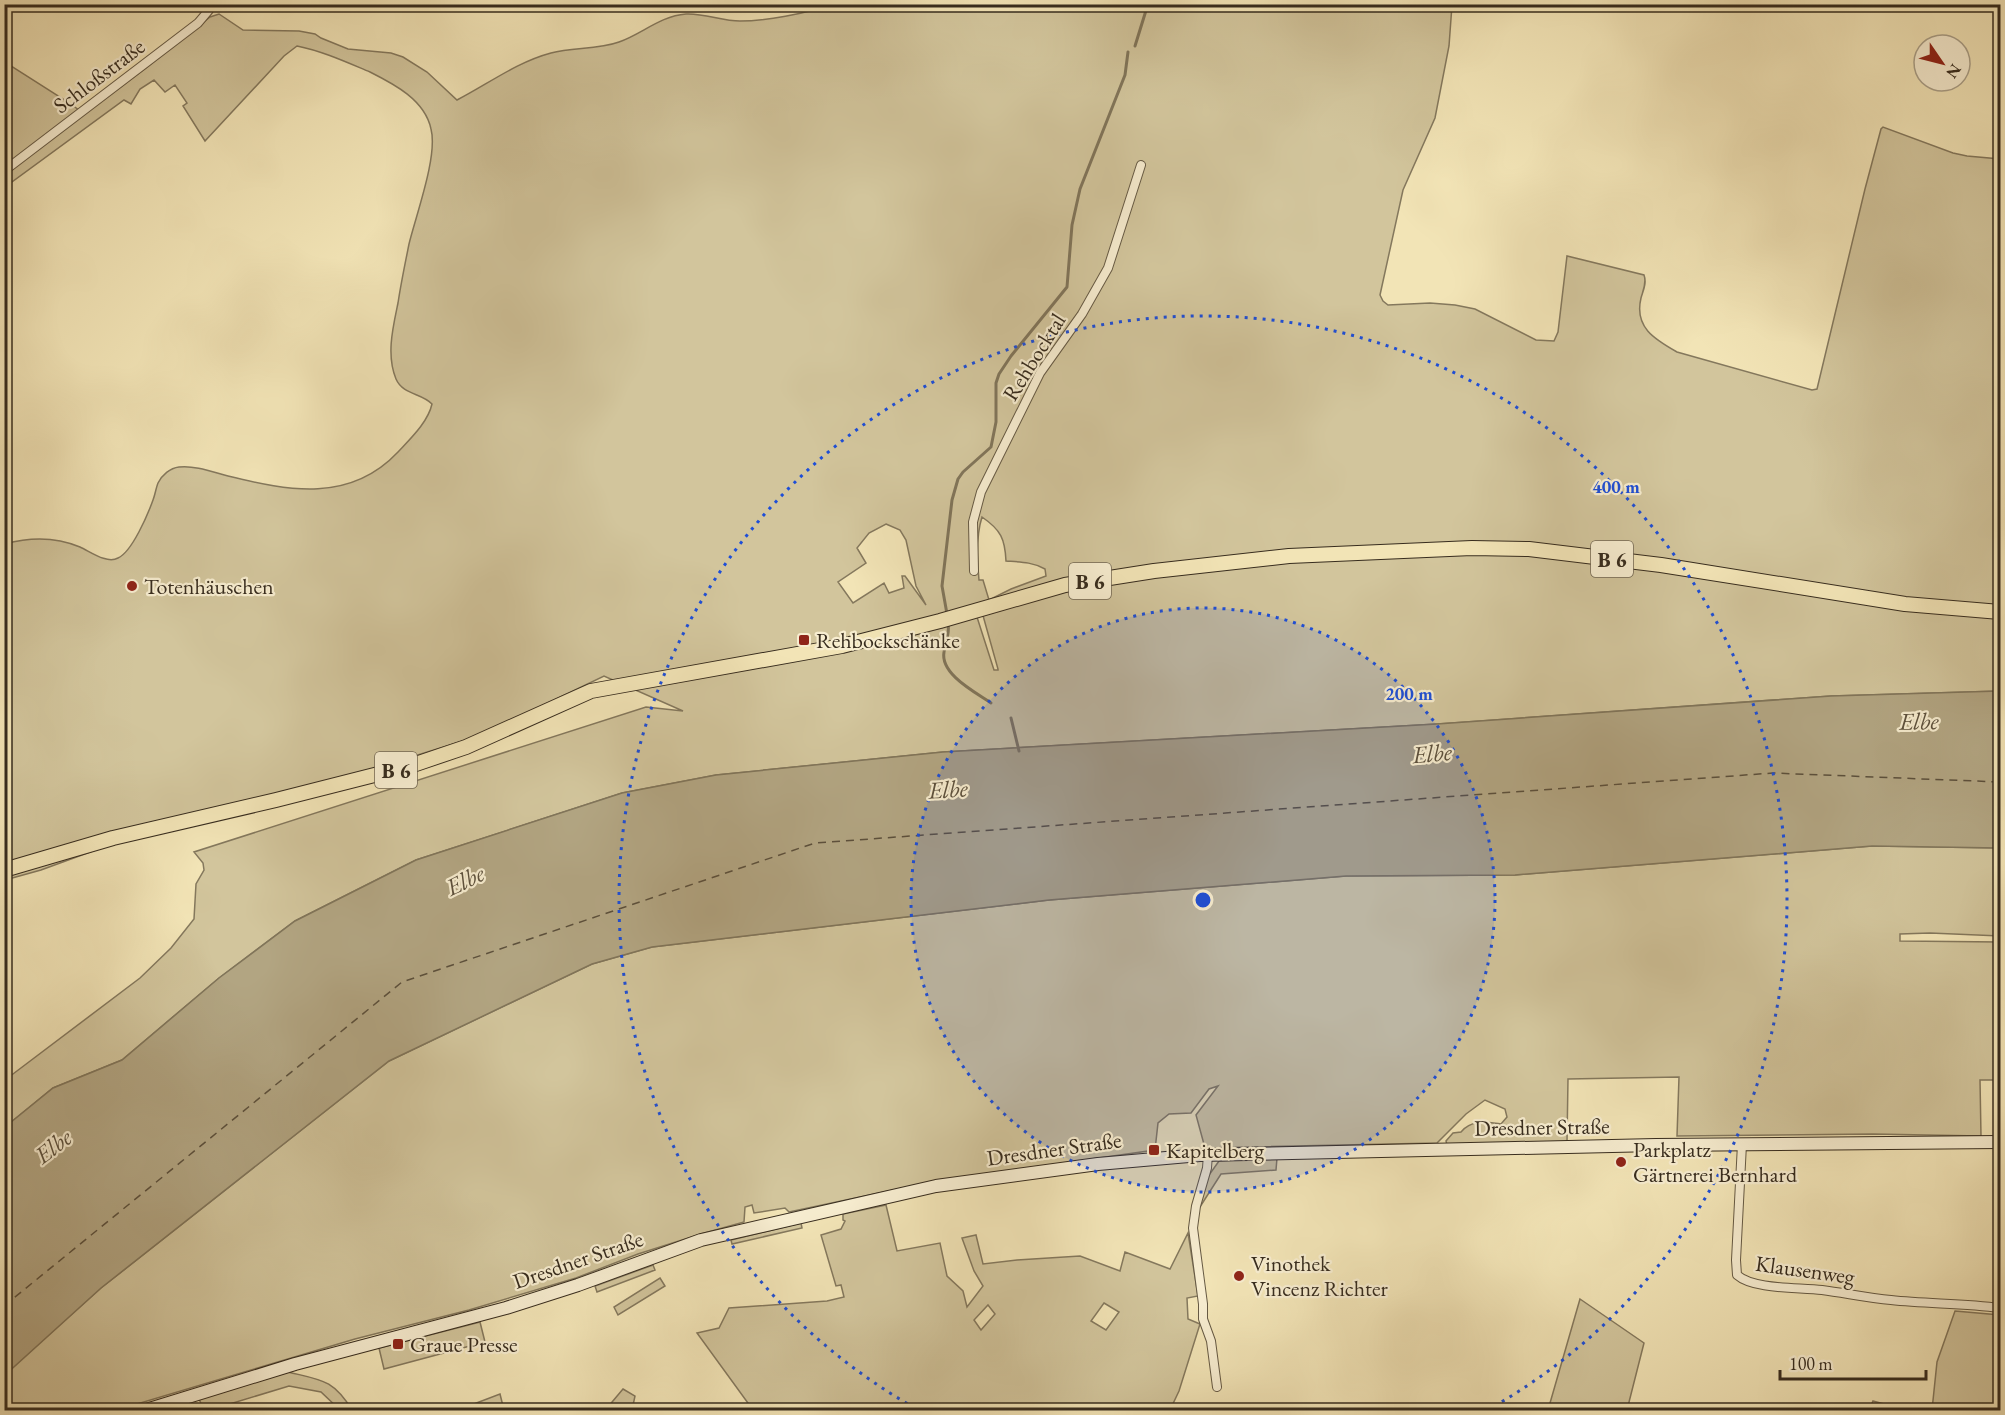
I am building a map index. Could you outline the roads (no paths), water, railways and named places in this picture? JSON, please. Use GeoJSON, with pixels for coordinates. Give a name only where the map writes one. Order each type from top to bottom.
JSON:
{"type":"FeatureCollection","features":[{"type":"Feature","properties":{"kind":"main road","name":"B 6"},"geometry":{"type":"LineString","coordinates":[[4,870],[113,838],[410,766],[466,747],[591,691],[842,646],[1065,585],[1116,576],[1289,556],[1472,548],[1529,549],[1661,565],[1905,604],[2001,612]]}},
{"type":"Feature","properties":{"kind":"main road","name":"Dresdner Straße"},"geometry":{"type":"LineString","coordinates":[[146,1410],[295,1364],[506,1308],[578,1285],[701,1240],[936,1186],[1119,1161],[1208,1154],[1742,1144],[2001,1142]]}},
{"type":"Feature","properties":{"kind":"street","name":"Schloßstraße"},"geometry":{"type":"LineString","coordinates":[[4,171],[198,23],[209,9],[209,4]]}},
{"type":"Feature","properties":{"kind":"street","name":"Rehbocktal"},"geometry":{"type":"LineString","coordinates":[[974,571],[973,522],[981,492],[1040,372],[1082,314],[1108,268],[1141,165]]}},
{"type":"Feature","properties":{"kind":"street","name":"Klausenweg"},"geometry":{"type":"LineString","coordinates":[[1742,1144],[1736,1260],[1737,1275],[1742,1279],[1766,1285],[1823,1290],[1891,1300],[2001,1308]]}},
{"type":"Feature","properties":{"kind":"street"},"geometry":{"type":"LineString","coordinates":[[1208,1154],[1207,1168],[1196,1206],[1193,1228],[1203,1319],[1211,1341],[1217,1387]]}},
{"type":"Feature","properties":{"kind":"water","name":"Elbe"},"geometry":{"type":"Polygon","coordinates":[[[2000,691],[2000,848],[1872,846],[1515,875],[1346,876],[1049,900],[652,947],[592,964],[389,1061],[101,1288],[5,1375],[5,1127],[53,1088],[122,1060],[219,978],[295,921],[416,860],[622,793],[716,775],[943,752],[1437,724],[1831,696],[2000,691]]]}},
{"type":"Feature","properties":{"kind":"waterway"},"geometry":{"type":"LineString","coordinates":[[1135,46],[1148,4]]}},
{"type":"Feature","properties":{"kind":"waterway"},"geometry":{"type":"LineString","coordinates":[[947,614],[942,586],[952,500],[958,479],[991,447],[996,422],[996,383],[999,374],[1067,287],[1072,225],[1080,189],[1125,75],[1128,52]]}},
{"type":"Feature","properties":{"kind":"waterway"},"geometry":{"type":"LineString","coordinates":[[948,624],[944,652],[947,668],[960,682],[991,703]]}},
{"type":"Feature","properties":{"kind":"waterway"},"geometry":{"type":"LineString","coordinates":[[1011,718],[1019,751]]}},
{"type":"Feature","properties":{"kind":"place","name":"Totenhäuschen"},"geometry":{"type":"Point","coordinates":[132,586]}},
{"type":"Feature","properties":{"kind":"place","name":"Rehbockschänke"},"geometry":{"type":"Point","coordinates":[804,640]}},
{"type":"Feature","properties":{"kind":"place","name":"Kapitelberg"},"geometry":{"type":"Point","coordinates":[1154,1150]}},
{"type":"Feature","properties":{"kind":"place","name":"Parkplatz Gärtnerei Bernhard"},"geometry":{"type":"Point","coordinates":[1621,1162]}},
{"type":"Feature","properties":{"kind":"place","name":"Vinothek Vincenz Richter"},"geometry":{"type":"Point","coordinates":[1239,1276]}},
{"type":"Feature","properties":{"kind":"place","name":"Graue Presse"},"geometry":{"type":"Point","coordinates":[398,1344]}}]}
